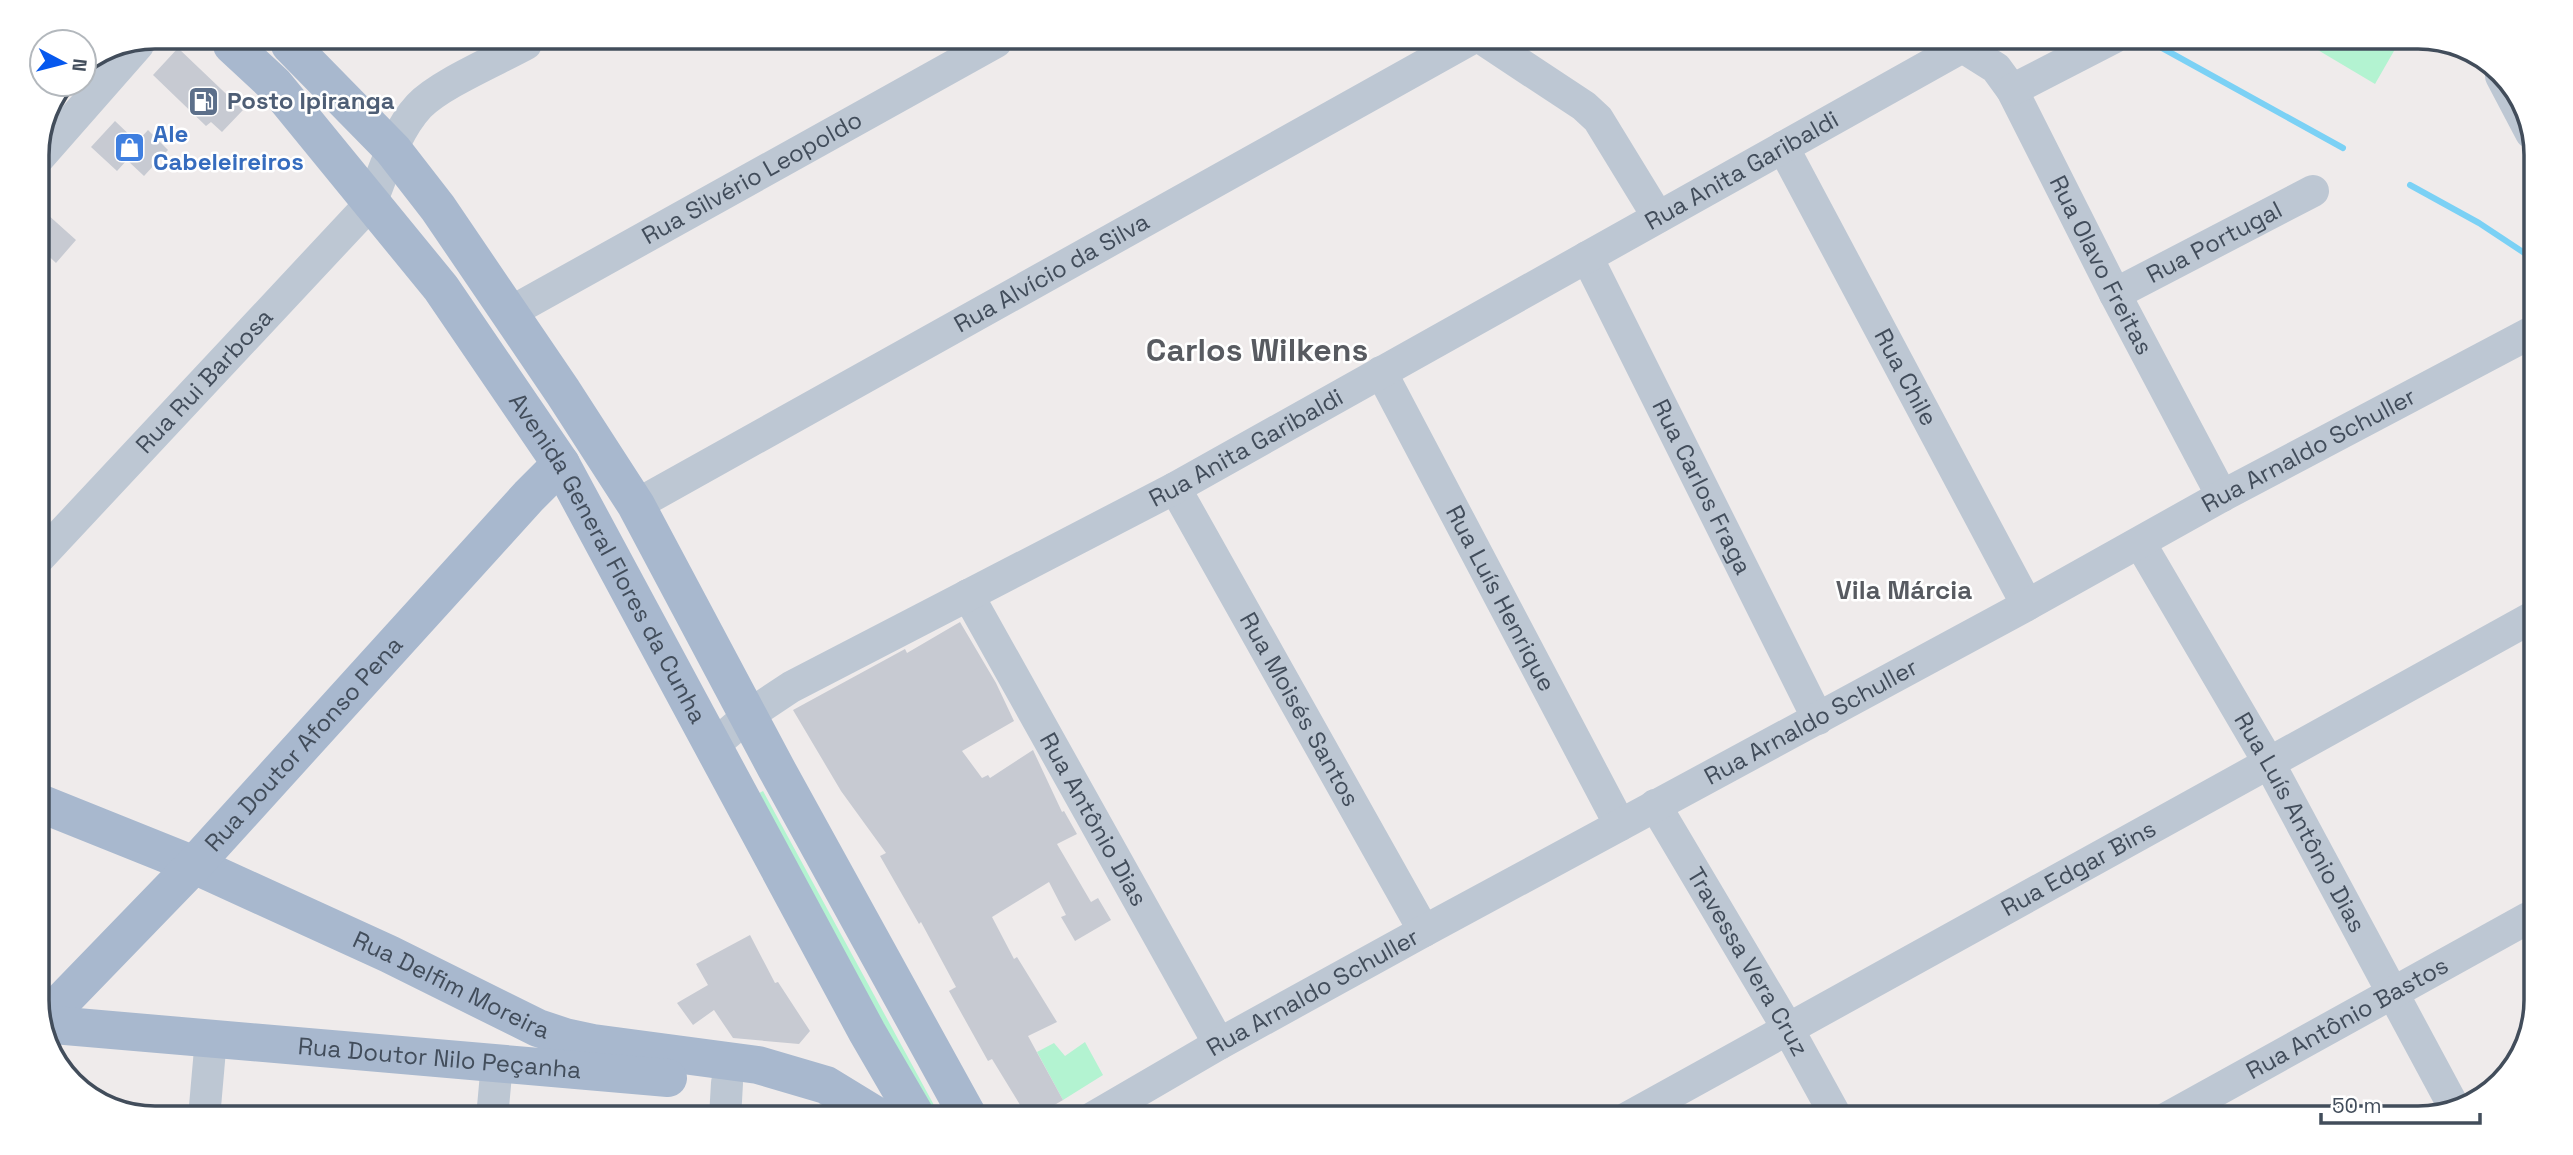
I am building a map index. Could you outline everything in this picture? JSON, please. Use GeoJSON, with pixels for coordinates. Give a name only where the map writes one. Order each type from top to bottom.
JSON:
{"type":"FeatureCollection","features":[{"type":"Feature","properties":{"kind":"main road","name":"Avenida General Flores da Cunha"},"geometry":{"type":"LineString","coordinates":[[236,49],[275,85],[441,288],[561,464],[867,1032],[910,1106]]}},
{"type":"Feature","properties":{"kind":"main road","name":"Avenida General Flores da Cunha"},"geometry":{"type":"LineString","coordinates":[[294,49],[393,150],[438,208],[636,505],[962,1106]]}},
{"type":"Feature","properties":{"kind":"main road","name":"Rua Doutor Afonso Pena"},"geometry":{"type":"LineString","coordinates":[[50,1015],[194,865],[561,464]]}},
{"type":"Feature","properties":{"kind":"main road","name":"Rua Delfim Moreira"},"geometry":{"type":"LineString","coordinates":[[49,807],[194,865],[389,954],[538,1028],[593,1043],[758,1065],[828,1102]]}},
{"type":"Feature","properties":{"kind":"main road","name":"Rua Doutor Nilo Peçanha"},"geometry":{"type":"LineString","coordinates":[[52,1024],[497,1063],[726,1101],[777,1093],[828,1102]]}},
{"type":"Feature","properties":{"kind":"main road"},"geometry":{"type":"LineString","coordinates":[[828,1102],[862,1062],[867,1032]]}},
{"type":"Feature","properties":{"kind":"street"},"geometry":{"type":"LineString","coordinates":[[371,203],[393,150],[419,106],[437,92],[517,49]]}},
{"type":"Feature","properties":{"kind":"street","name":"Rua Silvério Leopoldo"},"geometry":{"type":"LineString","coordinates":[[509,313],[983,49]]}},
{"type":"Feature","properties":{"kind":"street","name":"Rua Alvício da Silva"},"geometry":{"type":"LineString","coordinates":[[636,505],[1453,49]]}},
{"type":"Feature","properties":{"kind":"street"},"geometry":{"type":"LineString","coordinates":[[1498,49],[1584,106],[1598,119],[1658,217]]}},
{"type":"Feature","properties":{"kind":"street","name":"Rua Anita Garibaldi"},"geometry":{"type":"LineString","coordinates":[[713,746],[748,715],[791,687],[1175,488],[1783,148],[1946,49]]}},
{"type":"Feature","properties":{"kind":"street","name":"Rua Olavo Freitas"},"geometry":{"type":"LineString","coordinates":[[1968,49],[1996,68],[2012,90],[2115,294],[2222,496]]}},
{"type":"Feature","properties":{"kind":"street"},"geometry":{"type":"LineString","coordinates":[[2012,90],[2092,49]]}},
{"type":"Feature","properties":{"kind":"street"},"geometry":{"type":"LineString","coordinates":[[49,146],[133,51]]}},
{"type":"Feature","properties":{"kind":"street","name":"Rua Chile"},"geometry":{"type":"LineString","coordinates":[[1783,148],[2027,605]]}},
{"type":"Feature","properties":{"kind":"street","name":"Rua Portugal"},"geometry":{"type":"LineString","coordinates":[[2115,294],[2313,191]]}},
{"type":"Feature","properties":{"kind":"street","name":"Rua Rui Barbosa"},"geometry":{"type":"LineString","coordinates":[[49,547],[371,203]]}},
{"type":"Feature","properties":{"kind":"street","name":"Rua Carlos Fraga"},"geometry":{"type":"LineString","coordinates":[[1587,257],[1818,719]]}},
{"type":"Feature","properties":{"kind":"street","name":"Rua Arnaldo Schuller"},"geometry":{"type":"LineString","coordinates":[[1113,1106],[1219,1044],[2027,605],[2222,496],[2524,336]]}},
{"type":"Feature","properties":{"kind":"street","name":"Rua Luís Henrique"},"geometry":{"type":"LineString","coordinates":[[1381,372],[1620,825]]}},
{"type":"Feature","properties":{"kind":"street","name":"Rua Moisés Santos"},"geometry":{"type":"LineString","coordinates":[[1175,488],[1424,932]]}},
{"type":"Feature","properties":{"kind":"street","name":"Rua Luís Antônio Dias"},"geometry":{"type":"LineString","coordinates":[[2140,543],[2269,763],[2450,1100]]}},
{"type":"Feature","properties":{"kind":"street","name":"Rua Antônio Dias"},"geometry":{"type":"LineString","coordinates":[[968,595],[1219,1044]]}},
{"type":"Feature","properties":{"kind":"street","name":"Rua Edgar Bins"},"geometry":{"type":"LineString","coordinates":[[1649,1106],[2524,622]]}},
{"type":"Feature","properties":{"kind":"street","name":"Travessa Vera Cruz"},"geometry":{"type":"LineString","coordinates":[[1656,806],[1830,1106]]}},
{"type":"Feature","properties":{"kind":"street","name":"Rua Antônio Bastos"},"geometry":{"type":"LineString","coordinates":[[2189,1106],[2524,920]]}},
{"type":"Feature","properties":{"kind":"street"},"geometry":{"type":"LineString","coordinates":[[205,1106],[211,1038]]}},
{"type":"Feature","properties":{"kind":"street"},"geometry":{"type":"LineString","coordinates":[[493,1106],[497,1063]]}},
{"type":"Feature","properties":{"kind":"green space"},"geometry":{"type":"Polygon","coordinates":[[[2316,49],[2395,49],[2375,84],[2316,49]]]}},
{"type":"Feature","properties":{"kind":"green space"},"geometry":{"type":"Polygon","coordinates":[[[763,791],[934,1106],[920,1106],[752,797],[763,791]]]}},
{"type":"Feature","properties":{"kind":"green space"},"geometry":{"type":"Polygon","coordinates":[[[1085,1042],[1103,1075],[1063,1100],[1037,1052],[1054,1043],[1065,1056],[1085,1042]]]}},
{"type":"Feature","properties":{"kind":"building"},"geometry":{"type":"Polygon","coordinates":[[[179,49],[243,110],[222,132],[211,122],[206,126],[153,75],[179,49]]]}},
{"type":"Feature","properties":{"kind":"building","name":"Ale Cabeleireiros"},"geometry":{"type":"Polygon","coordinates":[[[115,121],[137,142],[148,130],[168,150],[144,176],[127,160],[117,171],[91,147],[115,121]]]}},
{"type":"Feature","properties":{"kind":"building"},"geometry":{"type":"Polygon","coordinates":[[[49,216],[76,240],[56,263],[49,256],[49,216]]]}},
{"type":"Feature","properties":{"kind":"building"},"geometry":{"type":"Polygon","coordinates":[[[960,622],[996,683],[1014,721],[962,751],[982,778],[988,775],[990,778],[1033,750],[1062,812],[1064,811],[1077,834],[1057,844],[1091,902],[1098,898],[1111,920],[1075,941],[1061,917],[1066,915],[1049,882],[992,917],[1014,959],[1017,957],[1057,1022],[1028,1036],[1063,1100],[1053,1106],[1021,1106],[992,1059],[988,1061],[949,991],[956,987],[921,922],[919,924],[880,856],[886,853],[841,791],[793,710],[905,649],[907,653],[960,622]]]}},
{"type":"Feature","properties":{"kind":"building"},"geometry":{"type":"Polygon","coordinates":[[[750,935],[775,983],[778,982],[810,1031],[799,1044],[733,1038],[714,1010],[693,1025],[677,1003],[708,985],[696,964],[750,935]]]}},
{"type":"Feature","properties":{"kind":"waterway"},"geometry":{"type":"LineString","coordinates":[[2164,49],[2343,148]]}},
{"type":"Feature","properties":{"kind":"waterway"},"geometry":{"type":"LineString","coordinates":[[2410,185],[2479,223],[2524,253]]}},
{"type":"Feature","properties":{"kind":"place","name":"Posto Ipiranga"},"geometry":{"type":"Point","coordinates":[204,101]}},
{"type":"Feature","properties":{"kind":"place","name":"Ale Cabeleireiros"},"geometry":{"type":"Point","coordinates":[130,148]}},
{"type":"Feature","properties":{"kind":"district","name":"Carlos Wilkens"},"geometry":{"type":"Point","coordinates":[1257,350]}},
{"type":"Feature","properties":{"kind":"district","name":"Vila Márcia"},"geometry":{"type":"Point","coordinates":[1904,590]}}]}
